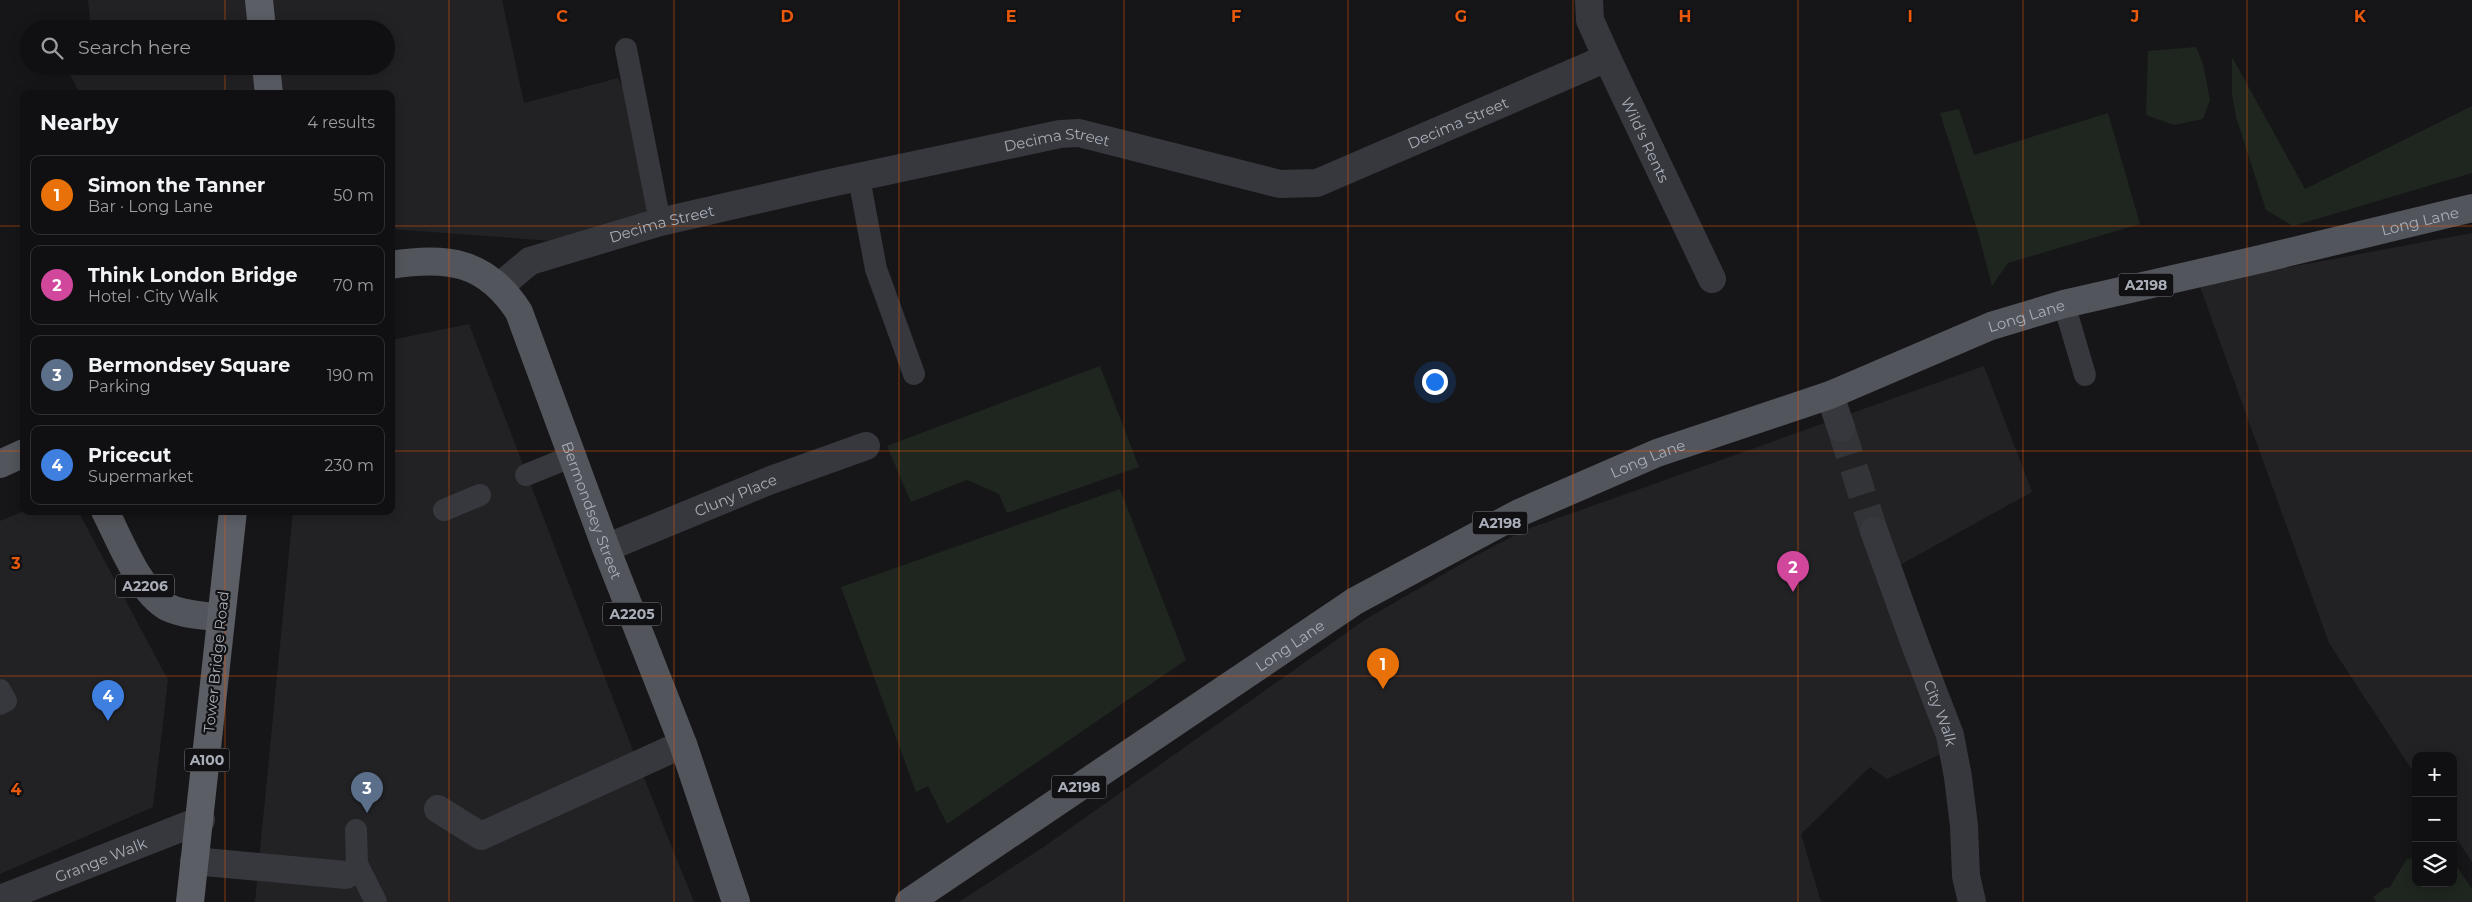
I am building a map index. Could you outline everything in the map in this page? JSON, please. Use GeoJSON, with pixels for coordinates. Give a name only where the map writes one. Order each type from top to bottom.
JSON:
{"type":"FeatureCollection","features":[{"type":"Feature","properties":{"kind":"highway"},"geometry":{"type":"LineString","coordinates":[[259,0],[261,20]]}},
{"type":"Feature","properties":{"kind":"highway"},"geometry":{"type":"LineString","coordinates":[[267,75],[269,90]]}},
{"type":"Feature","properties":{"kind":"highway","name":"Tower Bridge Road"},"geometry":{"type":"LineString","coordinates":[[190,902],[233,515]]}},
{"type":"Feature","properties":{"kind":"main road","name":"Long Lane"},"geometry":{"type":"LineString","coordinates":[[910,902],[1355,601],[1519,513],[1657,453],[1830,395],[1991,326],[2064,304],[2261,260],[2472,208]]}},
{"type":"Feature","properties":{"kind":"main road","name":"Bermondsey Street"},"geometry":{"type":"LineString","coordinates":[[395,265],[434,260],[460,264],[481,272],[500,286],[519,312],[606,548],[683,744],[736,902]]}},
{"type":"Feature","properties":{"kind":"main road"},"geometry":{"type":"LineString","coordinates":[[0,464],[20,455]]}},
{"type":"Feature","properties":{"kind":"main road","name":"A2206"},"geometry":{"type":"LineString","coordinates":[[107,515],[145,587],[154,598],[169,608],[220,618]]}},
{"type":"Feature","properties":{"kind":"street","name":"Wild's Rents"},"geometry":{"type":"LineString","coordinates":[[1589,0],[1590,20],[1712,278]]}},
{"type":"Feature","properties":{"kind":"street","name":"Decima Street"},"geometry":{"type":"LineString","coordinates":[[500,286],[530,261],[660,222],[1032,139],[1079,133],[1280,184],[1316,183],[1607,58]]}},
{"type":"Feature","properties":{"kind":"street"},"geometry":{"type":"LineString","coordinates":[[1830,395],[1841,428]]}},
{"type":"Feature","properties":{"kind":"street","name":"Cluny Place"},"geometry":{"type":"LineString","coordinates":[[606,548],[771,480],[866,446]]}},
{"type":"Feature","properties":{"kind":"street","name":"City Walk"},"geometry":{"type":"LineString","coordinates":[[1874,531],[1950,735],[1958,777],[1964,826],[1966,876],[1972,902]]}},
{"type":"Feature","properties":{"kind":"street"},"geometry":{"type":"LineString","coordinates":[[438,809],[481,836],[683,744]]}},
{"type":"Feature","properties":{"kind":"street","name":"Grange Walk"},"geometry":{"type":"LineString","coordinates":[[0,899],[200,820]]}},
{"type":"Feature","properties":{"kind":"street"},"geometry":{"type":"LineString","coordinates":[[194,861],[346,875]]}},
{"type":"Feature","properties":{"kind":"lane"},"geometry":{"type":"LineString","coordinates":[[626,49],[660,222]]}},
{"type":"Feature","properties":{"kind":"lane"},"geometry":{"type":"LineString","coordinates":[[859,178],[876,269],[914,374]]}},
{"type":"Feature","properties":{"kind":"lane"},"geometry":{"type":"LineString","coordinates":[[2064,304],[2085,374]]}},
{"type":"Feature","properties":{"kind":"lane"},"geometry":{"type":"LineString","coordinates":[[526,475],[572,456]]}},
{"type":"Feature","properties":{"kind":"lane"},"geometry":{"type":"LineString","coordinates":[[444,510],[480,495]]}},
{"type":"Feature","properties":{"kind":"lane"},"geometry":{"type":"LineString","coordinates":[[0,690],[6,701],[0,704]]}},
{"type":"Feature","properties":{"kind":"lane"},"geometry":{"type":"LineString","coordinates":[[356,830],[357,864],[376,902]]}},
{"type":"Feature","properties":{"kind":"shaded area"},"geometry":{"type":"Polygon","coordinates":[[[88,0],[502,0],[524,103],[618,78],[632,104],[650,204],[640,220],[552,241],[395,229],[395,90],[78,90],[70,75],[395,75],[395,20],[90,20],[88,0]]]}},
{"type":"Feature","properties":{"kind":"shaded area"},"geometry":{"type":"Polygon","coordinates":[[[2196,47],[2203,64],[2210,100],[2203,119],[2174,125],[2146,115],[2148,51],[2196,47]]]}},
{"type":"Feature","properties":{"kind":"shaded area"},"geometry":{"type":"Polygon","coordinates":[[[2232,57],[2305,189],[2472,106],[2472,173],[2293,226],[2266,210],[2236,117],[2232,94],[2232,57]]]}},
{"type":"Feature","properties":{"kind":"shaded area"},"geometry":{"type":"Polygon","coordinates":[[[1959,109],[1974,155],[2108,113],[2140,224],[2008,263],[1992,286],[1979,236],[1940,113],[1959,109]]]}},
{"type":"Feature","properties":{"kind":"shaded area"},"geometry":{"type":"Polygon","coordinates":[[[2472,233],[2472,862],[2457,839],[2457,752],[2412,752],[2412,770],[2329,643],[2199,284],[2472,233]]]}},
{"type":"Feature","properties":{"kind":"shaded area"},"geometry":{"type":"Polygon","coordinates":[[[469,324],[632,748],[694,902],[255,902],[293,515],[395,515],[395,339],[469,324]]]}},
{"type":"Feature","properties":{"kind":"shaded area"},"geometry":{"type":"Polygon","coordinates":[[[1100,366],[1139,467],[1007,513],[999,494],[967,480],[911,502],[887,446],[1100,366]]]}},
{"type":"Feature","properties":{"kind":"shaded area"},"geometry":{"type":"Polygon","coordinates":[[[1984,366],[2032,492],[1880,576],[1936,726],[1941,754],[1887,779],[1870,767],[1801,834],[1821,902],[959,902],[1045,846],[1366,619],[1475,556],[1525,530],[1984,366]]]}},
{"type":"Feature","properties":{"kind":"shaded area"},"geometry":{"type":"Polygon","coordinates":[[[1120,489],[1186,660],[947,824],[928,786],[916,792],[841,587],[1120,489]]]}},
{"type":"Feature","properties":{"kind":"shaded area"},"geometry":{"type":"Polygon","coordinates":[[[20,513],[20,515],[80,515],[168,680],[153,807],[0,874],[0,521],[20,513]]]}},
{"type":"Feature","properties":{"kind":"shaded area"},"geometry":{"type":"Polygon","coordinates":[[[2412,858],[2412,887],[2457,887],[2457,867],[2472,889],[2472,902],[2377,902],[2373,897],[2385,888],[2390,887],[2406,860],[2412,858]]]}},
{"type":"Feature","properties":{"kind":"tunnel"},"geometry":{"type":"LineString","coordinates":[[1841,428],[1874,531]]}},
{"type":"Feature","properties":{"kind":"place","name":"Think London Bridge"},"geometry":{"type":"Point","coordinates":[1793,592]}},
{"type":"Feature","properties":{"kind":"place","name":"Simon the Tanner"},"geometry":{"type":"Point","coordinates":[1383,689]}},
{"type":"Feature","properties":{"kind":"place","name":"Pricecut"},"geometry":{"type":"Point","coordinates":[108,721]}},
{"type":"Feature","properties":{"kind":"place","name":"Bermondsey Square"},"geometry":{"type":"Point","coordinates":[367,813]}}]}
